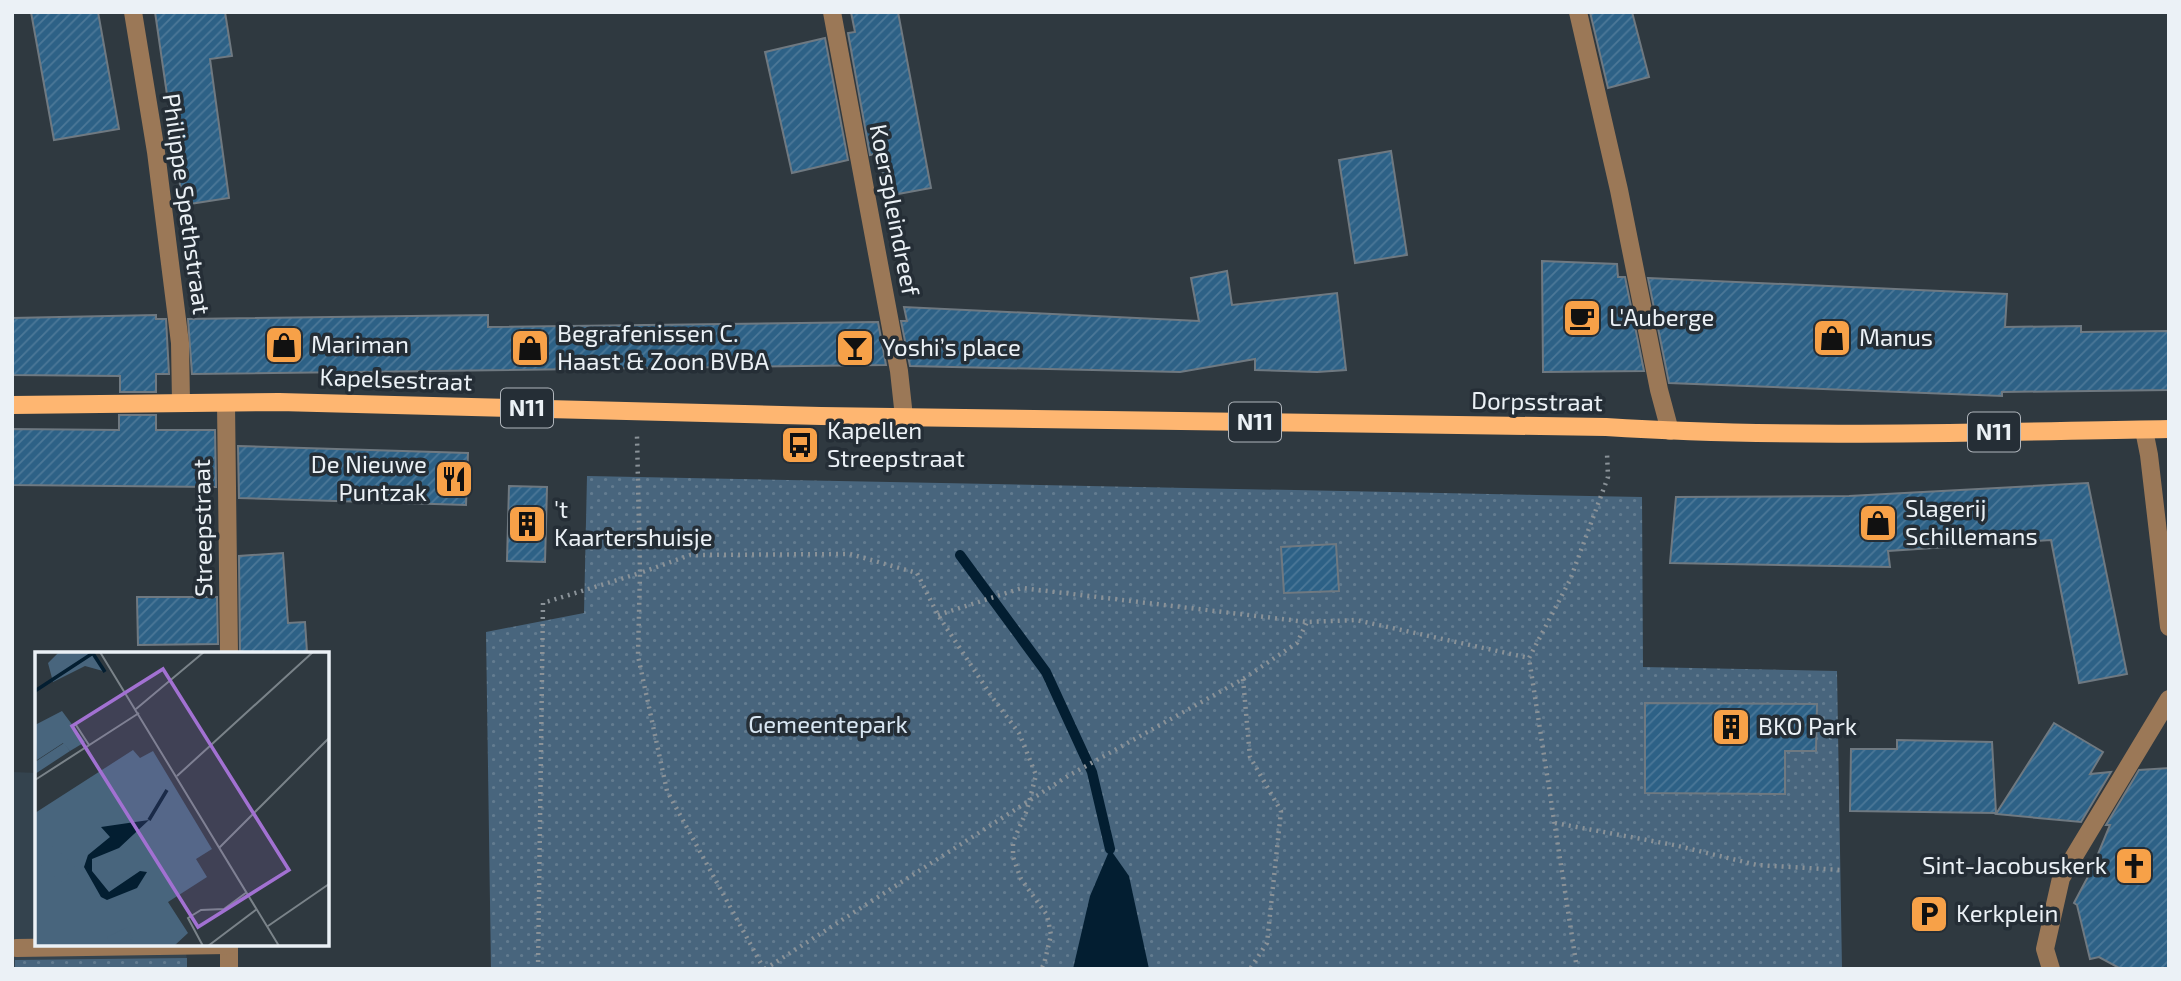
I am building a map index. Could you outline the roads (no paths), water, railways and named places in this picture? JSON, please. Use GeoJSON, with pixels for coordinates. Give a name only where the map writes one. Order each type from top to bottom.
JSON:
{"type":"FeatureCollection","features":[{"type":"Feature","properties":{"kind":"main road","name":"Kapelsestraat"},"geometry":{"type":"LineString","coordinates":[[12,405],[418,404],[636,413],[904,417]]}},
{"type":"Feature","properties":{"kind":"main road","name":"Dorpsstraat"},"geometry":{"type":"LineString","coordinates":[[904,417],[1606,427],[1828,434],[2169,429]]}},
{"type":"Feature","properties":{"kind":"street","name":"Philippe Spethstraat"},"geometry":{"type":"LineString","coordinates":[[133,12],[156,152],[180,343],[181,403]]}},
{"type":"Feature","properties":{"kind":"street","name":"Koerspleindreef"},"geometry":{"type":"LineString","coordinates":[[832,12],[899,371],[904,417]]}},
{"type":"Feature","properties":{"kind":"street"},"geometry":{"type":"LineString","coordinates":[[1578,12],[1670,431]]}},
{"type":"Feature","properties":{"kind":"street","name":"Streepstraat"},"geometry":{"type":"LineString","coordinates":[[226,403],[229,652]]}},
{"type":"Feature","properties":{"kind":"street"},"geometry":{"type":"LineString","coordinates":[[2144,430],[2169,628]]}},
{"type":"Feature","properties":{"kind":"street"},"geometry":{"type":"LineString","coordinates":[[2051,969],[2045,949],[2061,878],[2169,699]]}},
{"type":"Feature","properties":{"kind":"street"},"geometry":{"type":"LineString","coordinates":[[16,947],[122,946]]}},
{"type":"Feature","properties":{"kind":"street"},"geometry":{"type":"LineString","coordinates":[[229,946],[229,969]]}},
{"type":"Feature","properties":{"kind":"waterway"},"geometry":{"type":"LineString","coordinates":[[960,555],[1046,672],[1092,772],[1110,849]]}},
{"type":"Feature","properties":{"kind":"place","name":"L'Auberge"},"geometry":{"type":"Point","coordinates":[1582,318]}},
{"type":"Feature","properties":{"kind":"place","name":"Manus"},"geometry":{"type":"Point","coordinates":[1832,338]}},
{"type":"Feature","properties":{"kind":"place","name":"Mariman"},"geometry":{"type":"Point","coordinates":[284,345]}},
{"type":"Feature","properties":{"kind":"place","name":"Begrafenissen C. Haast & Zoon BVBA"},"geometry":{"type":"Point","coordinates":[530,348]}},
{"type":"Feature","properties":{"kind":"place","name":"Yoshi’s place"},"geometry":{"type":"Point","coordinates":[855,348]}},
{"type":"Feature","properties":{"kind":"place","name":"Kapellen Streepstraat"},"geometry":{"type":"Point","coordinates":[800,445]}},
{"type":"Feature","properties":{"kind":"place","name":"De Nieuwe Puntzak"},"geometry":{"type":"Point","coordinates":[454,479]}},
{"type":"Feature","properties":{"kind":"place","name":"Slagerij Schillemans"},"geometry":{"type":"Point","coordinates":[1878,523]}},
{"type":"Feature","properties":{"kind":"place","name":"'t Kaartershuisje"},"geometry":{"type":"Point","coordinates":[527,524]}},
{"type":"Feature","properties":{"kind":"place","name":"BKO Park"},"geometry":{"type":"Point","coordinates":[1731,727]}},
{"type":"Feature","properties":{"kind":"place","name":"Sint-Jacobuskerk"},"geometry":{"type":"Point","coordinates":[2134,866]}},
{"type":"Feature","properties":{"kind":"place","name":"Kerkplein"},"geometry":{"type":"Point","coordinates":[1929,914]}},
{"type":"Feature","properties":{"kind":"park label","name":"Gemeentepark"},"geometry":{"type":"Point","coordinates":[828,725]}}]}
